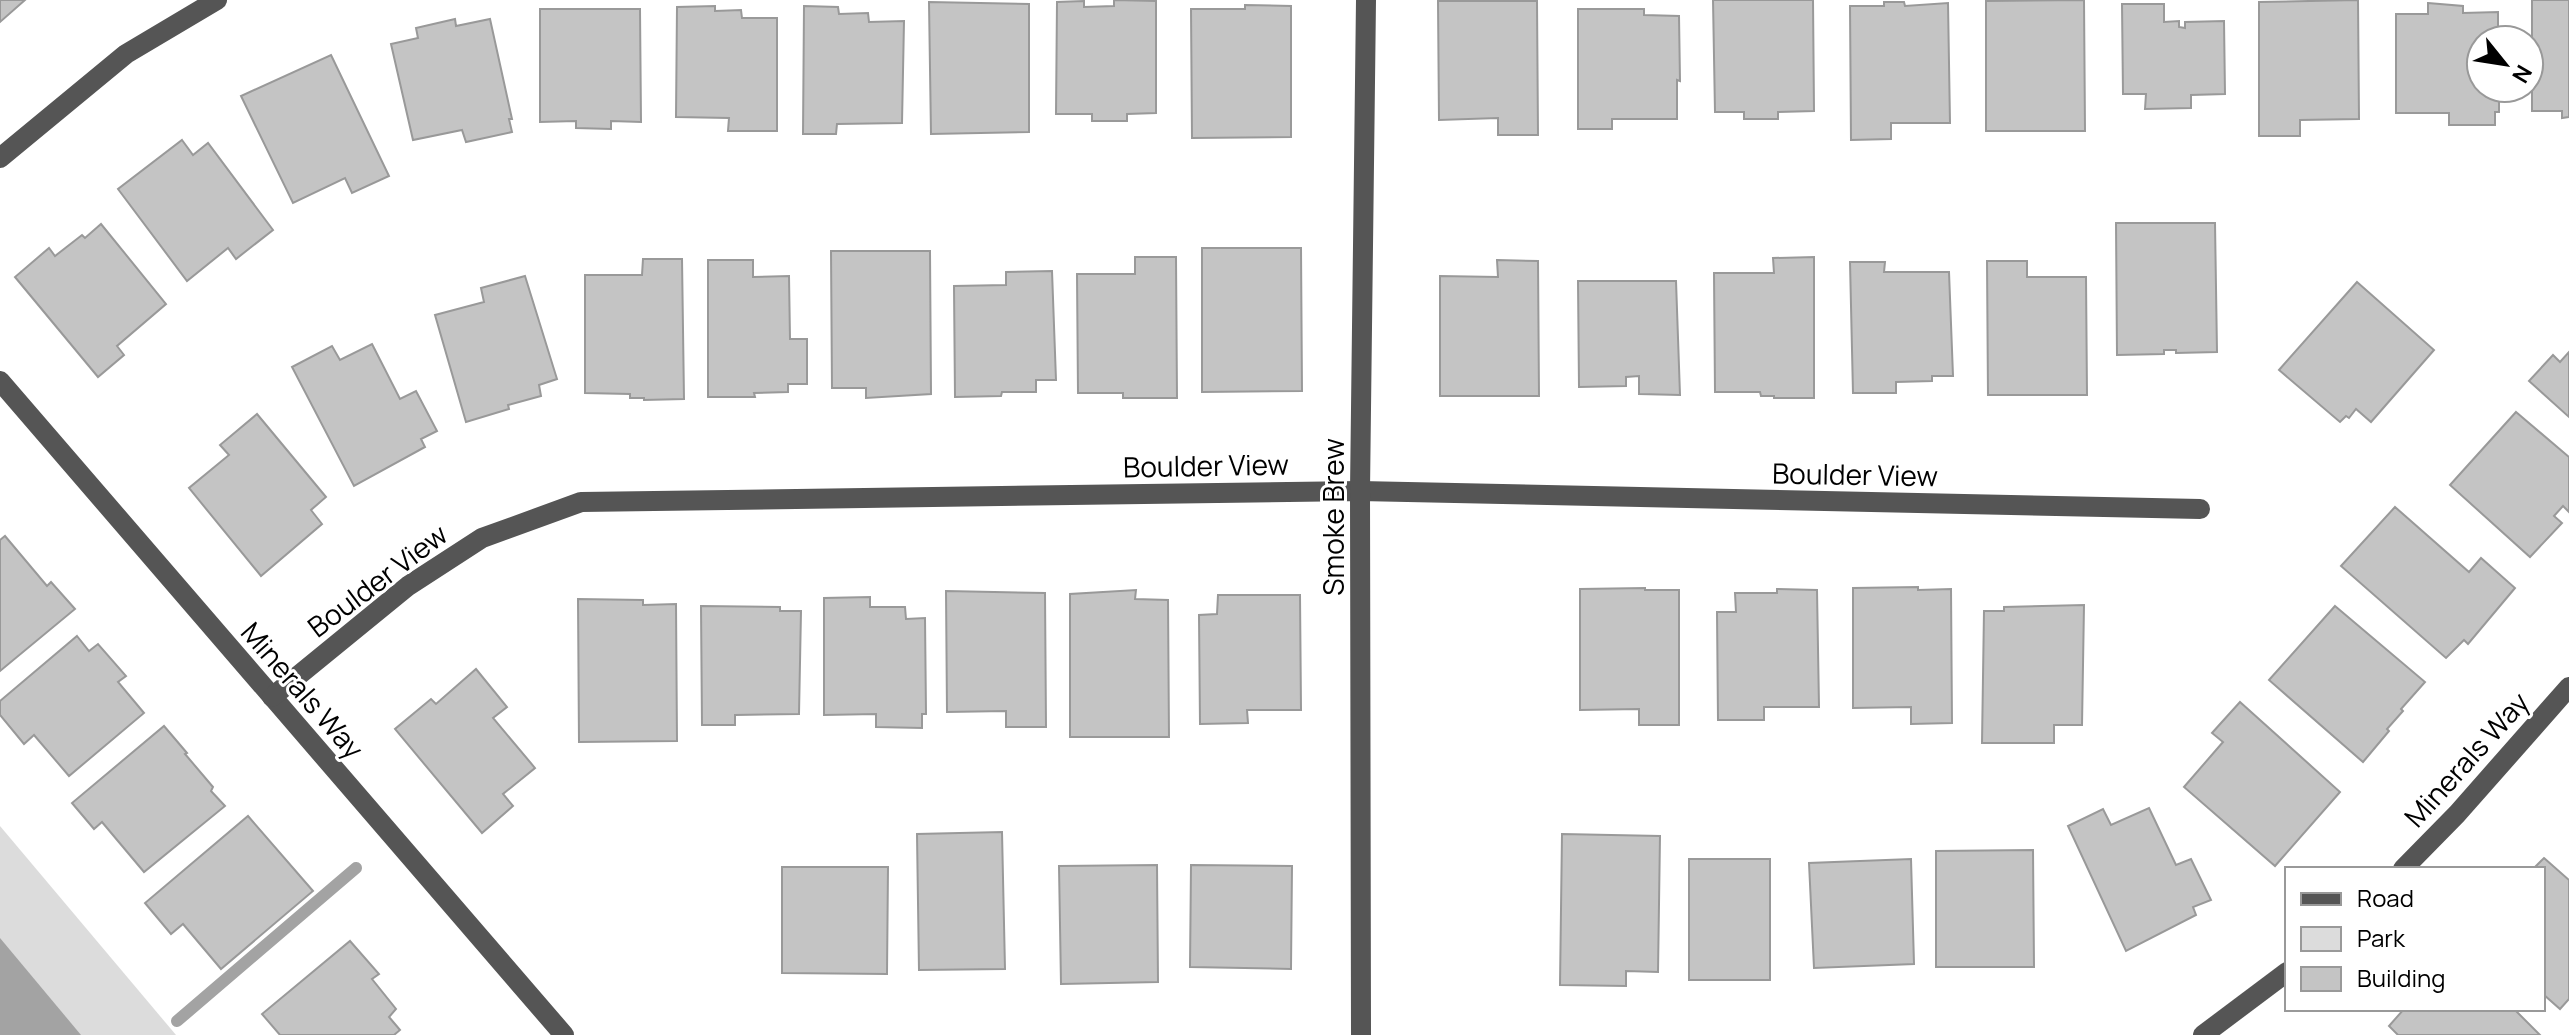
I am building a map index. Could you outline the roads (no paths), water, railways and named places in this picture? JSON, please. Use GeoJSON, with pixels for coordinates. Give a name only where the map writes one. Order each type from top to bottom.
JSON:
{"type":"FeatureCollection","features":[{"type":"Feature","properties":{"kind":"street"},"geometry":{"type":"LineString","coordinates":[[0,158],[126,54],[217,0]]}},
{"type":"Feature","properties":{"kind":"street","name":"Smoke Brew"},"geometry":{"type":"LineString","coordinates":[[1361,1035],[1360,491],[1366,0]]}},
{"type":"Feature","properties":{"kind":"street","name":"Minerals Way"},"geometry":{"type":"LineString","coordinates":[[0,381],[564,1035]]}},
{"type":"Feature","properties":{"kind":"street","name":"Boulder View"},"geometry":{"type":"LineString","coordinates":[[272,697],[408,586],[482,538],[581,502],[1360,491],[2200,509]]}},
{"type":"Feature","properties":{"kind":"street","name":"Minerals Way"},"geometry":{"type":"LineString","coordinates":[[2405,867],[2457,814],[2569,687]]}},
{"type":"Feature","properties":{"kind":"street"},"geometry":{"type":"LineString","coordinates":[[2203,1035],[2285,974]]}},
{"type":"Feature","properties":{"kind":"waterway"},"geometry":{"type":"LineString","coordinates":[[177,1021],[356,868]]}}]}
